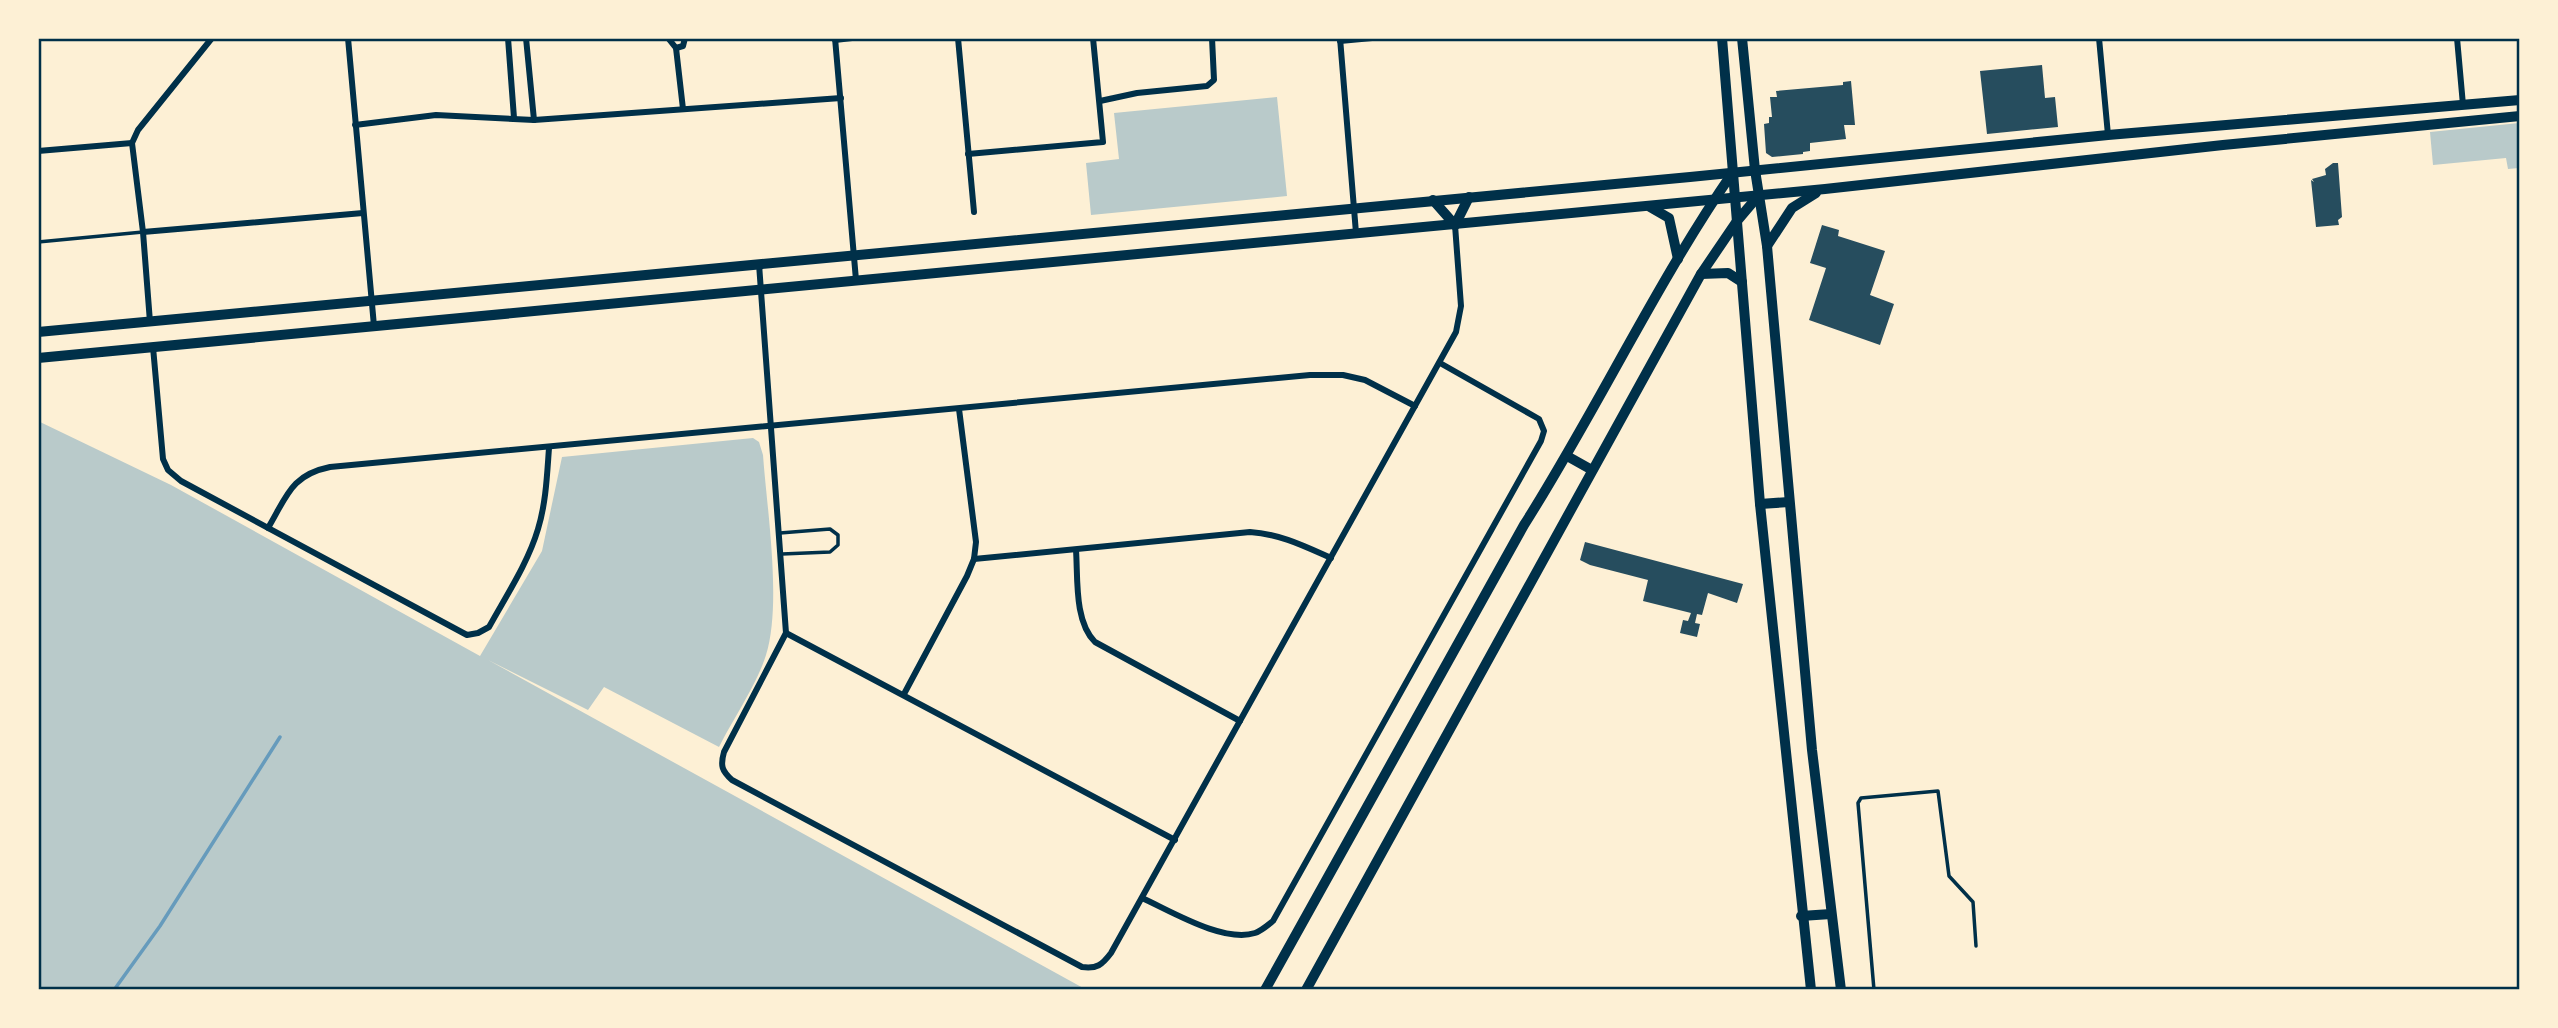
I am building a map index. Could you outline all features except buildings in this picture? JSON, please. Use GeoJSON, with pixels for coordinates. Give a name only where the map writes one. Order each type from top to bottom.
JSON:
{"type":"FeatureCollection","features":[{"type":"Feature","properties":{"kind":"highway"},"geometry":{"type":"LineString","coordinates":[[1722,38],[1760,503],[1801,916],[1811,989]]}},
{"type":"Feature","properties":{"kind":"highway"},"geometry":{"type":"LineString","coordinates":[[1742,38],[1755,170],[1767,246],[1811,740],[1841,989]]}},
{"type":"Feature","properties":{"kind":"highway"},"geometry":{"type":"LineString","coordinates":[[38,332],[2108,135],[2519,100]]}},
{"type":"Feature","properties":{"kind":"highway"},"geometry":{"type":"LineString","coordinates":[[2463,105],[2465,121]]}},
{"type":"Feature","properties":{"kind":"highway"},"geometry":{"type":"LineString","coordinates":[[38,358],[1735,198],[2519,116]]}},
{"type":"Feature","properties":{"kind":"highway"},"geometry":{"type":"LineString","coordinates":[[2108,135],[2110,157]]}},
{"type":"Feature","properties":{"kind":"highway"},"geometry":{"type":"LineString","coordinates":[[1265,989],[1498,570],[1567,456],[1678,259],[1733,172]]}},
{"type":"Feature","properties":{"kind":"highway"},"geometry":{"type":"LineString","coordinates":[[1767,246],[1792,208],[1806,197],[1825,189]]}},
{"type":"Feature","properties":{"kind":"highway"},"geometry":{"type":"LineString","coordinates":[[1306,989],[1701,274],[1737,221],[1759,195]]}},
{"type":"Feature","properties":{"kind":"highway"},"geometry":{"type":"LineString","coordinates":[[1455,225],[1469,197]]}},
{"type":"Feature","properties":{"kind":"highway"},"geometry":{"type":"LineString","coordinates":[[1433,200],[1455,225]]}},
{"type":"Feature","properties":{"kind":"highway"},"geometry":{"type":"LineString","coordinates":[[1647,206],[1669,218],[1678,259]]}},
{"type":"Feature","properties":{"kind":"highway"},"geometry":{"type":"LineString","coordinates":[[1701,274],[1728,273],[1742,282]]}},
{"type":"Feature","properties":{"kind":"highway"},"geometry":{"type":"LineString","coordinates":[[1567,456],[1592,470]]}},
{"type":"Feature","properties":{"kind":"highway"},"geometry":{"type":"LineString","coordinates":[[1760,503],[1789,502]]}},
{"type":"Feature","properties":{"kind":"highway"},"geometry":{"type":"LineString","coordinates":[[1801,916],[1831,914]]}},
{"type":"Feature","properties":{"kind":"street"},"geometry":{"type":"LineString","coordinates":[[150,321],[132,142],[138,130],[212,38]]}},
{"type":"Feature","properties":{"kind":"street"},"geometry":{"type":"LineString","coordinates":[[348,38],[374,326]]}},
{"type":"Feature","properties":{"kind":"street"},"geometry":{"type":"LineString","coordinates":[[508,38],[514,118]]}},
{"type":"Feature","properties":{"kind":"street"},"geometry":{"type":"LineString","coordinates":[[526,38],[534,120]]}},
{"type":"Feature","properties":{"kind":"street"},"geometry":{"type":"LineString","coordinates":[[668,38],[676,48],[683,109]]}},
{"type":"Feature","properties":{"kind":"street"},"geometry":{"type":"LineString","coordinates":[[676,48],[683,46],[685,38]]}},
{"type":"Feature","properties":{"kind":"street"},"geometry":{"type":"LineString","coordinates":[[852,38],[835,39],[856,280]]}},
{"type":"Feature","properties":{"kind":"street"},"geometry":{"type":"LineString","coordinates":[[958,38],[974,212]]}},
{"type":"Feature","properties":{"kind":"street"},"geometry":{"type":"LineString","coordinates":[[968,154],[1103,142],[1093,38]]}},
{"type":"Feature","properties":{"kind":"street"},"geometry":{"type":"LineString","coordinates":[[1100,101],[1137,93],[1208,86],[1214,80],[1212,38]]}},
{"type":"Feature","properties":{"kind":"street"},"geometry":{"type":"LineString","coordinates":[[1356,233],[1340,40],[1372,38]]}},
{"type":"Feature","properties":{"kind":"street"},"geometry":{"type":"LineString","coordinates":[[2099,38],[2108,135]]}},
{"type":"Feature","properties":{"kind":"street"},"geometry":{"type":"LineString","coordinates":[[2457,38],[2463,105]]}},
{"type":"Feature","properties":{"kind":"street"},"geometry":{"type":"LineString","coordinates":[[355,125],[436,115],[534,120],[841,98]]}},
{"type":"Feature","properties":{"kind":"street"},"geometry":{"type":"LineString","coordinates":[[38,151],[132,142]]}},
{"type":"Feature","properties":{"kind":"street"},"geometry":{"type":"LineString","coordinates":[[143,232],[363,213]]}},
{"type":"Feature","properties":{"kind":"street"},"geometry":{"type":"LineString","coordinates":[[759,264],[786,633],[721,762],[723,772],[732,780],[1082,967],[1094,969],[1102,965],[1111,953],[1456,332],[1461,306],[1455,225]]}},
{"type":"Feature","properties":{"kind":"street"},"geometry":{"type":"LineString","coordinates":[[153,347],[161,446],[163,459],[169,470],[181,481],[467,635],[489,627],[532,547],[545,496],[549,448]]}},
{"type":"Feature","properties":{"kind":"street"},"geometry":{"type":"LineString","coordinates":[[1142,898],[1210,929],[1232,934],[1255,933],[1273,921],[1541,441],[1544,431],[1539,419],[1440,363]]}},
{"type":"Feature","properties":{"kind":"street"},"geometry":{"type":"LineString","coordinates":[[268,528],[295,482],[312,471],[330,467],[1332,375],[1365,380],[1415,406]]}},
{"type":"Feature","properties":{"kind":"street"},"geometry":{"type":"LineString","coordinates":[[904,694],[974,559],[976,542],[959,409]]}},
{"type":"Feature","properties":{"kind":"street"},"geometry":{"type":"LineString","coordinates":[[974,559],[1250,532],[1268,533],[1291,540],[1331,558]]}},
{"type":"Feature","properties":{"kind":"street"},"geometry":{"type":"LineString","coordinates":[[1076,550],[1086,634],[1095,642],[1240,721]]}},
{"type":"Feature","properties":{"kind":"street"},"geometry":{"type":"LineString","coordinates":[[786,633],[1175,840]]}},
{"type":"Feature","properties":{"kind":"lane"},"geometry":{"type":"LineString","coordinates":[[38,242],[143,232]]}},
{"type":"Feature","properties":{"kind":"lane"},"geometry":{"type":"LineString","coordinates":[[780,533],[830,529],[838,535],[838,545],[830,552],[782,554]]}},
{"type":"Feature","properties":{"kind":"lane"},"geometry":{"type":"LineString","coordinates":[[1874,989],[1858,803],[1861,798],[1938,791],[1949,876],[1973,902],[1976,946]]}},
{"type":"Feature","properties":{"kind":"shaded area"},"geometry":{"type":"Polygon","coordinates":[[[1277,97],[1287,196],[1091,215],[1086,163],[1119,159],[1114,113],[1277,97]]]}},
{"type":"Feature","properties":{"kind":"shaded area"},"geometry":{"type":"Polygon","coordinates":[[[2519,123],[2519,168],[2508,169],[2506,158],[2433,165],[2430,132],[2519,123]]]}},
{"type":"Feature","properties":{"kind":"shaded area"},"geometry":{"type":"Polygon","coordinates":[[[38,421],[171,485],[480,656],[542,551],[562,457],[753,438],[759,442],[763,455],[770,529],[773,584],[771,634],[757,678],[719,747],[604,687],[588,710],[488,660],[1085,989],[39,989],[38,421]]]}},
{"type":"Feature","properties":{"kind":"waterway"},"geometry":{"type":"LineString","coordinates":[[114,990],[160,926],[280,737]]}}]}
